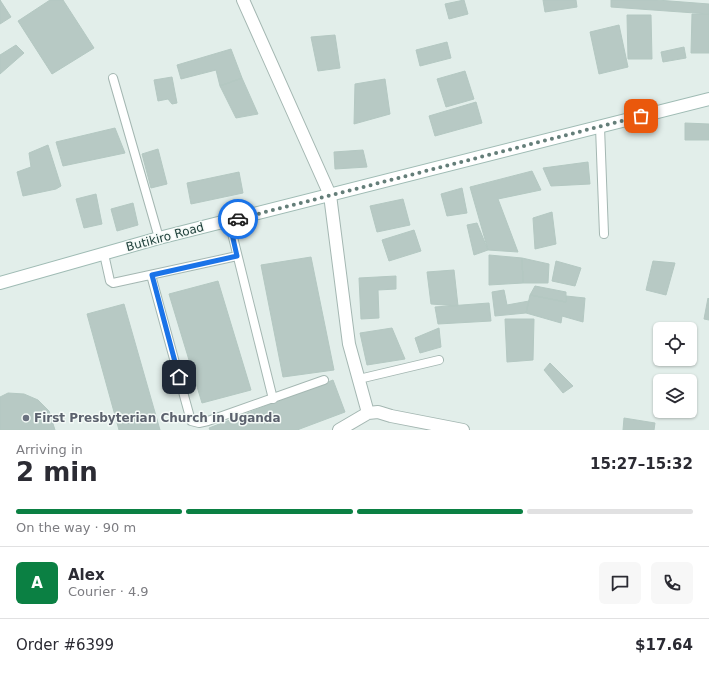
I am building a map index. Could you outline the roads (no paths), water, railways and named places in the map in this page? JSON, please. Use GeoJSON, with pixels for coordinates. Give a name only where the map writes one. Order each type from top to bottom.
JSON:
{"type":"FeatureCollection","features":[{"type":"Feature","properties":{"kind":"main road"},"geometry":{"type":"LineString","coordinates":[[243,0],[330,195],[349,344],[368,413]]}},
{"type":"Feature","properties":{"kind":"main road","name":"Butikiro Road"},"geometry":{"type":"LineString","coordinates":[[0,283],[159,238],[709,99]]}},
{"type":"Feature","properties":{"kind":"main road"},"geometry":{"type":"LineString","coordinates":[[339,430],[368,413],[378,412],[463,430]]}},
{"type":"Feature","properties":{"kind":"lane"},"geometry":{"type":"LineString","coordinates":[[113,78],[159,238]]}},
{"type":"Feature","properties":{"kind":"lane"},"geometry":{"type":"LineString","coordinates":[[600,127],[604,234]]}},
{"type":"Feature","properties":{"kind":"lane"},"geometry":{"type":"LineString","coordinates":[[229,221],[273,399]]}},
{"type":"Feature","properties":{"kind":"lane"},"geometry":{"type":"LineString","coordinates":[[104,254],[110,281],[113,283],[237,256]]}},
{"type":"Feature","properties":{"kind":"lane"},"geometry":{"type":"LineString","coordinates":[[152,275],[191,420],[199,423],[208,421],[324,380]]}},
{"type":"Feature","properties":{"kind":"lane"},"geometry":{"type":"LineString","coordinates":[[359,379],[439,360]]}},
{"type":"Feature","properties":{"kind":"place","name":"First Presbyterian Church in Uganda"},"geometry":{"type":"Point","coordinates":[26,418]}}]}
